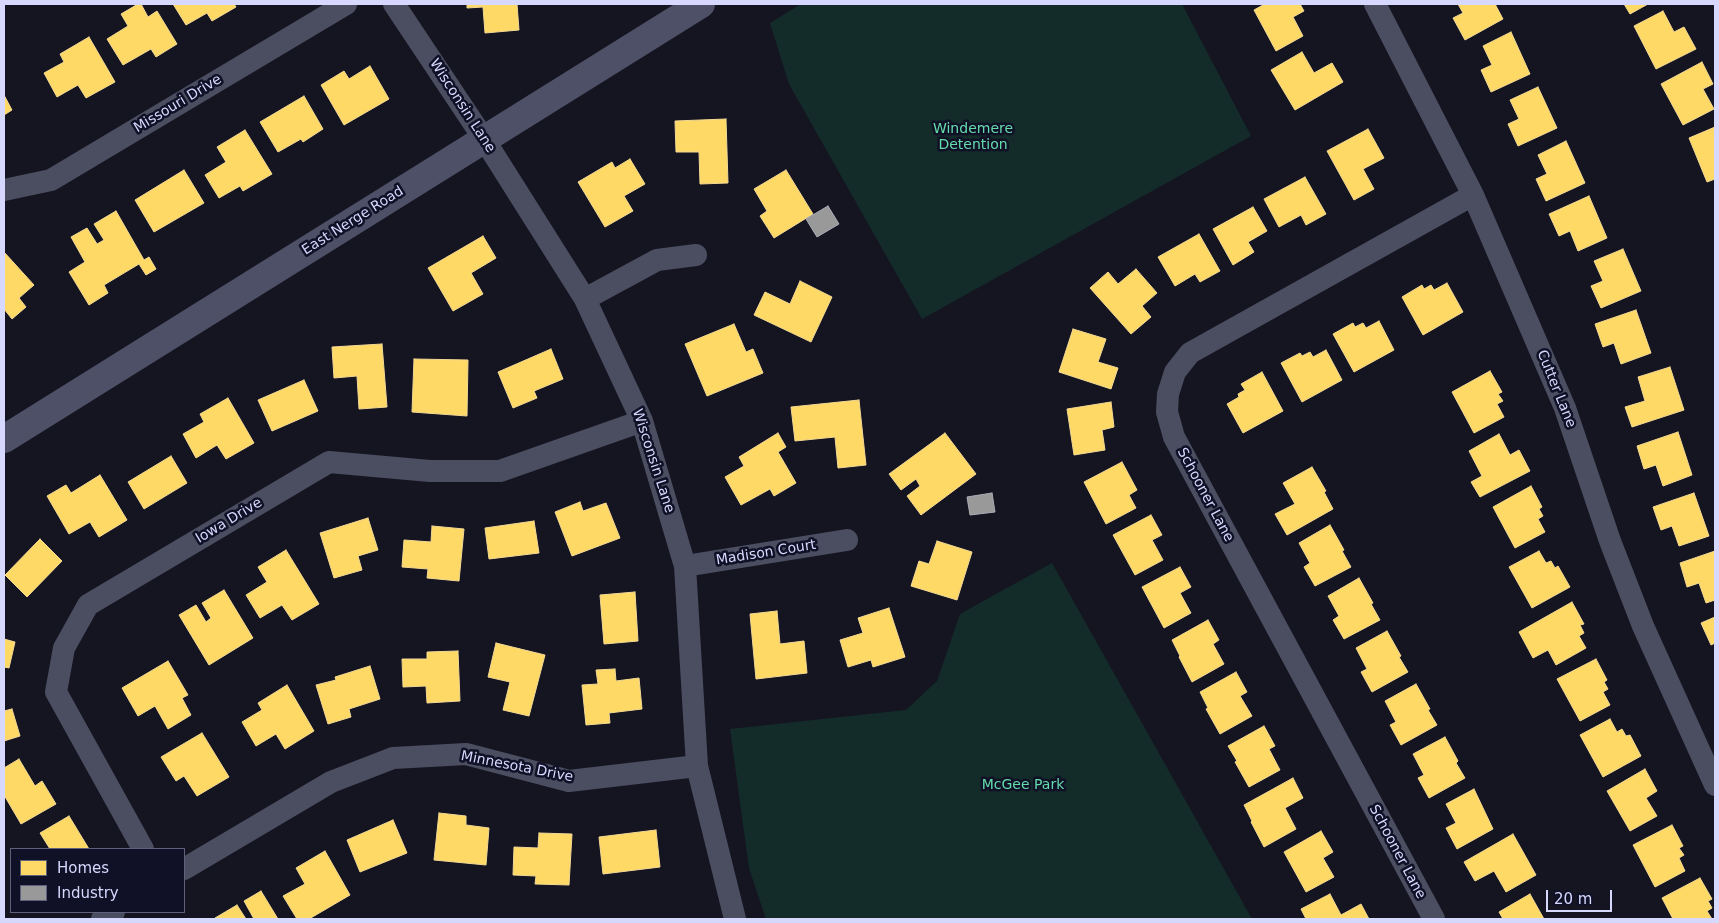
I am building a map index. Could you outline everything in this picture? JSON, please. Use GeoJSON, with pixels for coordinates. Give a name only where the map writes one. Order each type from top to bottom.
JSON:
{"type":"FeatureCollection","features":[{"type":"Feature","properties":{"kind":"main road","name":"East Nerge Road"},"geometry":{"type":"LineString","coordinates":[[4,439],[702,4]]}},
{"type":"Feature","properties":{"kind":"street","name":"Missouri Drive"},"geometry":{"type":"LineString","coordinates":[[4,190],[51,180],[346,4]]}},
{"type":"Feature","properties":{"kind":"street","name":"Wisconsin Lane"},"geometry":{"type":"LineString","coordinates":[[394,4],[484,139],[585,300],[642,421],[685,566],[697,766],[735,919]]}},
{"type":"Feature","properties":{"kind":"street","name":"Cutter Lane"},"geometry":{"type":"LineString","coordinates":[[1375,4],[1473,195],[1565,408],[1610,540],[1643,626],[1715,784]]}},
{"type":"Feature","properties":{"kind":"street","name":"Schooner Lane"},"geometry":{"type":"LineString","coordinates":[[1434,919],[1174,437],[1167,412],[1168,394],[1175,372],[1190,353],[1473,195]]}},
{"type":"Feature","properties":{"kind":"street"},"geometry":{"type":"LineString","coordinates":[[585,300],[657,260],[696,255]]}},
{"type":"Feature","properties":{"kind":"street","name":"Iowa Drive"},"geometry":{"type":"LineString","coordinates":[[142,848],[56,692],[64,648],[88,605],[329,462],[430,472],[500,471],[642,421]]}},
{"type":"Feature","properties":{"kind":"street","name":"Madison Court"},"geometry":{"type":"LineString","coordinates":[[685,566],[847,540]]}},
{"type":"Feature","properties":{"kind":"street","name":"Minnesota Drive"},"geometry":{"type":"LineString","coordinates":[[185,868],[331,782],[393,758],[466,754],[570,781],[697,766]]}},
{"type":"Feature","properties":{"kind":"green space","name":"Windemere Detention"},"geometry":{"type":"Polygon","coordinates":[[[801,4],[1182,4],[1251,136],[922,319],[789,84],[770,23],[801,4]]]}},
{"type":"Feature","properties":{"kind":"green space","name":"McGee Park"},"geometry":{"type":"Polygon","coordinates":[[[1052,563],[1252,919],[766,919],[749,868],[730,729],[906,710],[937,681],[960,614],[1052,563]]]}},
{"type":"Feature","properties":{"kind":"building: Homes"},"geometry":{"type":"Polygon","coordinates":[[[141,4],[148,17],[157,11],[177,44],[156,57],[151,49],[123,65],[107,39],[128,26],[121,14],[141,4]]]}},
{"type":"Feature","properties":{"kind":"building: Homes"},"geometry":{"type":"Polygon","coordinates":[[[173,4],[234,4],[236,7],[212,21],[207,13],[186,25],[173,4]]]}},
{"type":"Feature","properties":{"kind":"building: Homes"},"geometry":{"type":"Polygon","coordinates":[[[467,4],[517,4],[519,30],[485,33],[483,7],[467,8],[467,4]]]}},
{"type":"Feature","properties":{"kind":"building: Homes"},"geometry":{"type":"Polygon","coordinates":[[[1265,4],[1300,4],[1304,11],[1293,17],[1303,36],[1276,51],[1254,10],[1265,4]]]}},
{"type":"Feature","properties":{"kind":"building: Homes"},"geometry":{"type":"Polygon","coordinates":[[[1458,4],[1495,4],[1503,19],[1465,40],[1453,18],[1463,13],[1458,4]]]}},
{"type":"Feature","properties":{"kind":"building: Homes"},"geometry":{"type":"Polygon","coordinates":[[[1624,4],[1648,4],[1630,14],[1624,4]]]}},
{"type":"Feature","properties":{"kind":"building: Homes"},"geometry":{"type":"Polygon","coordinates":[[[1663,11],[1674,32],[1684,27],[1696,49],[1656,69],[1634,26],[1663,11]]]}},
{"type":"Feature","properties":{"kind":"building: Homes"},"geometry":{"type":"Polygon","coordinates":[[[1511,32],[1530,74],[1491,92],[1481,70],[1492,65],[1483,46],[1511,32]]]}},
{"type":"Feature","properties":{"kind":"building: Homes"},"geometry":{"type":"Polygon","coordinates":[[[89,37],[115,82],[86,98],[78,85],[57,97],[44,73],[64,62],[60,54],[89,37]]]}},
{"type":"Feature","properties":{"kind":"building: Homes"},"geometry":{"type":"Polygon","coordinates":[[[1302,52],[1314,73],[1332,63],[1343,82],[1295,110],[1271,70],[1302,52]]]}},
{"type":"Feature","properties":{"kind":"building: Homes"},"geometry":{"type":"Polygon","coordinates":[[[1702,62],[1713,84],[1703,89],[1714,109],[1683,125],[1661,84],[1702,62]]]}},
{"type":"Feature","properties":{"kind":"building: Homes"},"geometry":{"type":"Polygon","coordinates":[[[370,66],[389,99],[344,125],[321,85],[344,71],[349,79],[370,66]]]}},
{"type":"Feature","properties":{"kind":"building: Homes"},"geometry":{"type":"Polygon","coordinates":[[[1538,87],[1557,128],[1518,146],[1508,124],[1519,119],[1510,100],[1538,87]]]}},
{"type":"Feature","properties":{"kind":"building: Homes"},"geometry":{"type":"Polygon","coordinates":[[[4,95],[12,110],[4,115],[4,95]]]}},
{"type":"Feature","properties":{"kind":"building: Homes"},"geometry":{"type":"Polygon","coordinates":[[[304,96],[323,129],[303,142],[301,139],[278,152],[260,122],[304,96]]]}},
{"type":"Feature","properties":{"kind":"building: Homes"},"geometry":{"type":"Polygon","coordinates":[[[726,119],[728,183],[700,184],[699,152],[676,152],[675,121],[726,119]]]}},
{"type":"Feature","properties":{"kind":"building: Homes"},"geometry":{"type":"Polygon","coordinates":[[[1715,127],[1715,179],[1707,182],[1689,138],[1715,127]]]}},
{"type":"Feature","properties":{"kind":"building: Homes"},"geometry":{"type":"Polygon","coordinates":[[[1368,129],[1384,158],[1363,169],[1374,189],[1354,200],[1327,151],[1368,129]]]}},
{"type":"Feature","properties":{"kind":"building: Homes"},"geometry":{"type":"Polygon","coordinates":[[[245,130],[272,174],[243,191],[240,186],[219,198],[205,175],[226,162],[217,147],[245,130]]]}},
{"type":"Feature","properties":{"kind":"building: Homes"},"geometry":{"type":"Polygon","coordinates":[[[1566,141],[1585,183],[1546,201],[1536,179],[1547,174],[1538,155],[1566,141]]]}},
{"type":"Feature","properties":{"kind":"building: Homes"},"geometry":{"type":"Polygon","coordinates":[[[630,159],[645,184],[624,196],[633,211],[605,227],[578,182],[612,162],[615,168],[630,159]]]}},
{"type":"Feature","properties":{"kind":"building: Homes"},"geometry":{"type":"Polygon","coordinates":[[[184,170],[204,203],[154,232],[135,200],[184,170]]]}},
{"type":"Feature","properties":{"kind":"building: Homes"},"geometry":{"type":"Polygon","coordinates":[[[786,170],[813,214],[774,238],[760,216],[767,211],[754,189],[786,170]]]}},
{"type":"Feature","properties":{"kind":"building: Homes"},"geometry":{"type":"Polygon","coordinates":[[[1305,177],[1326,214],[1306,225],[1301,215],[1279,227],[1264,199],[1305,177]]]}},
{"type":"Feature","properties":{"kind":"building: Homes"},"geometry":{"type":"Polygon","coordinates":[[[1589,196],[1607,238],[1578,251],[1570,231],[1559,236],[1549,214],[1589,196]]]}},
{"type":"Feature","properties":{"kind":"building: Homes"},"geometry":{"type":"Polygon","coordinates":[[[1253,207],[1267,231],[1248,242],[1254,252],[1233,265],[1213,229],[1253,207]]]}},
{"type":"Feature","properties":{"kind":"building: Homes"},"geometry":{"type":"Polygon","coordinates":[[[116,211],[144,260],[149,257],[156,269],[146,275],[139,264],[104,285],[108,293],[89,305],[69,272],[85,262],[71,237],[87,228],[97,244],[104,240],[94,224],[116,211]]]}},
{"type":"Feature","properties":{"kind":"building: Homes"},"geometry":{"type":"Polygon","coordinates":[[[1199,234],[1220,271],[1200,282],[1195,274],[1175,286],[1158,257],[1199,234]]]}},
{"type":"Feature","properties":{"kind":"building: Homes"},"geometry":{"type":"Polygon","coordinates":[[[483,236],[496,258],[471,273],[483,294],[453,311],[428,268],[483,236]]]}},
{"type":"Feature","properties":{"kind":"building: Homes"},"geometry":{"type":"Polygon","coordinates":[[[1623,249],[1641,291],[1601,308],[1591,286],[1603,281],[1594,261],[1623,249]]]}},
{"type":"Feature","properties":{"kind":"building: Homes"},"geometry":{"type":"Polygon","coordinates":[[[4,252],[34,285],[19,298],[26,307],[12,319],[4,309],[4,252]]]}},
{"type":"Feature","properties":{"kind":"building: Homes"},"geometry":{"type":"Polygon","coordinates":[[[1136,269],[1157,293],[1142,306],[1151,317],[1131,334],[1090,288],[1108,272],[1118,284],[1136,269]]]}},
{"type":"Feature","properties":{"kind":"building: Homes"},"geometry":{"type":"Polygon","coordinates":[[[800,281],[832,297],[811,342],[754,315],[765,292],[790,304],[800,281]]]}},
{"type":"Feature","properties":{"kind":"building: Homes"},"geometry":{"type":"Polygon","coordinates":[[[1447,283],[1463,312],[1423,335],[1402,297],[1422,285],[1424,289],[1431,285],[1434,290],[1447,283]]]}},
{"type":"Feature","properties":{"kind":"building: Homes"},"geometry":{"type":"Polygon","coordinates":[[[1636,310],[1651,353],[1621,364],[1614,343],[1603,347],[1595,324],[1636,310]]]}},
{"type":"Feature","properties":{"kind":"building: Homes"},"geometry":{"type":"Polygon","coordinates":[[[1379,321],[1394,350],[1354,372],[1333,334],[1353,323],[1355,327],[1363,323],[1366,328],[1379,321]]]}},
{"type":"Feature","properties":{"kind":"building: Homes"},"geometry":{"type":"Polygon","coordinates":[[[734,324],[746,352],[753,349],[763,373],[707,396],[685,344],[734,324]]]}},
{"type":"Feature","properties":{"kind":"building: Homes"},"geometry":{"type":"Polygon","coordinates":[[[1073,329],[1106,339],[1098,362],[1118,368],[1111,389],[1059,372],[1073,329]]]}},
{"type":"Feature","properties":{"kind":"building: Homes"},"geometry":{"type":"Polygon","coordinates":[[[382,344],[387,407],[359,409],[357,376],[334,378],[332,347],[382,344]]]}},
{"type":"Feature","properties":{"kind":"building: Homes"},"geometry":{"type":"Polygon","coordinates":[[[551,349],[563,379],[534,391],[537,398],[513,408],[498,372],[551,349]]]}},
{"type":"Feature","properties":{"kind":"building: Homes"},"geometry":{"type":"Polygon","coordinates":[[[1326,350],[1342,380],[1302,402],[1281,363],[1300,353],[1302,356],[1310,352],[1313,357],[1326,350]]]}},
{"type":"Feature","properties":{"kind":"building: Homes"},"geometry":{"type":"Polygon","coordinates":[[[414,359],[468,360],[467,416],[412,412],[414,359]]]}},
{"type":"Feature","properties":{"kind":"building: Homes"},"geometry":{"type":"Polygon","coordinates":[[[1670,367],[1684,410],[1632,427],[1625,407],[1645,401],[1638,377],[1670,367]]]}},
{"type":"Feature","properties":{"kind":"building: Homes"},"geometry":{"type":"Polygon","coordinates":[[[1490,371],[1502,392],[1498,394],[1503,401],[1497,404],[1504,417],[1474,433],[1452,392],[1490,371]]]}},
{"type":"Feature","properties":{"kind":"building: Homes"},"geometry":{"type":"Polygon","coordinates":[[[1262,372],[1283,411],[1243,433],[1227,404],[1239,397],[1238,394],[1245,390],[1241,384],[1262,372]]]}},
{"type":"Feature","properties":{"kind":"building: Homes"},"geometry":{"type":"Polygon","coordinates":[[[304,380],[318,411],[272,431],[258,400],[304,380]]]}},
{"type":"Feature","properties":{"kind":"building: Homes"},"geometry":{"type":"Polygon","coordinates":[[[228,398],[254,443],[226,459],[217,445],[196,458],[183,434],[204,422],[200,414],[228,398]]]}},
{"type":"Feature","properties":{"kind":"building: Homes"},"geometry":{"type":"Polygon","coordinates":[[[859,400],[866,465],[838,468],[835,437],[795,441],[791,407],[859,400]]]}},
{"type":"Feature","properties":{"kind":"building: Homes"},"geometry":{"type":"Polygon","coordinates":[[[1111,402],[1114,427],[1102,430],[1105,450],[1074,455],[1067,409],[1111,402]]]}},
{"type":"Feature","properties":{"kind":"building: Homes"},"geometry":{"type":"Polygon","coordinates":[[[1678,432],[1692,475],[1663,486],[1656,465],[1644,469],[1637,446],[1678,432]]]}},
{"type":"Feature","properties":{"kind":"building: Homes"},"geometry":{"type":"Polygon","coordinates":[[[778,433],[786,447],[778,452],[796,483],[774,496],[770,489],[741,505],[725,477],[744,466],[739,457],[778,433]]]}},
{"type":"Feature","properties":{"kind":"building: Homes"},"geometry":{"type":"Polygon","coordinates":[[[945,433],[976,474],[921,515],[907,496],[920,486],[916,479],[901,490],[889,474],[945,433]]]}},
{"type":"Feature","properties":{"kind":"building: Homes"},"geometry":{"type":"Polygon","coordinates":[[[1499,434],[1510,455],[1519,450],[1530,471],[1480,497],[1471,482],[1482,476],[1469,451],[1499,434]]]}},
{"type":"Feature","properties":{"kind":"building: Homes"},"geometry":{"type":"Polygon","coordinates":[[[171,456],[187,483],[144,509],[128,482],[171,456]]]}},
{"type":"Feature","properties":{"kind":"building: Homes"},"geometry":{"type":"Polygon","coordinates":[[[1122,462],[1137,490],[1129,495],[1136,508],[1106,524],[1084,482],[1122,462]]]}},
{"type":"Feature","properties":{"kind":"building: Homes"},"geometry":{"type":"Polygon","coordinates":[[[1312,467],[1326,491],[1324,492],[1333,509],[1287,535],[1275,514],[1295,504],[1283,483],[1312,467]]]}},
{"type":"Feature","properties":{"kind":"building: Homes"},"geometry":{"type":"Polygon","coordinates":[[[100,475],[127,520],[99,537],[90,522],[69,534],[47,496],[66,485],[71,493],[100,475]]]}},
{"type":"Feature","properties":{"kind":"building: Homes"},"geometry":{"type":"Polygon","coordinates":[[[1531,486],[1542,507],[1539,509],[1543,516],[1538,519],[1545,532],[1515,548],[1493,507],[1531,486]]]}},
{"type":"Feature","properties":{"kind":"building: Homes"},"geometry":{"type":"Polygon","coordinates":[[[1694,493],[1709,536],[1679,546],[1672,526],[1661,530],[1653,507],[1694,493]]]}},
{"type":"Feature","properties":{"kind":"building: Homes"},"geometry":{"type":"Polygon","coordinates":[[[580,502],[583,511],[606,503],[620,538],[572,556],[555,512],[580,502]]]}},
{"type":"Feature","properties":{"kind":"building: Homes"},"geometry":{"type":"Polygon","coordinates":[[[1151,515],[1162,535],[1152,540],[1163,560],[1135,575],[1113,535],[1151,515]]]}},
{"type":"Feature","properties":{"kind":"building: Homes"},"geometry":{"type":"Polygon","coordinates":[[[368,518],[378,550],[358,556],[362,570],[334,578],[320,533],[368,518]]]}},
{"type":"Feature","properties":{"kind":"building: Homes"},"geometry":{"type":"Polygon","coordinates":[[[534,521],[539,553],[489,559],[485,528],[534,521]]]}},
{"type":"Feature","properties":{"kind":"building: Homes"},"geometry":{"type":"Polygon","coordinates":[[[1330,525],[1351,567],[1315,586],[1304,567],[1310,563],[1299,543],[1330,525]]]}},
{"type":"Feature","properties":{"kind":"building: Homes"},"geometry":{"type":"Polygon","coordinates":[[[432,526],[464,529],[459,581],[427,578],[428,569],[402,567],[404,540],[431,542],[432,526]]]}},
{"type":"Feature","properties":{"kind":"building: Homes"},"geometry":{"type":"Polygon","coordinates":[[[40,539],[62,561],[27,597],[5,575],[40,539]]]}},
{"type":"Feature","properties":{"kind":"building: Homes"},"geometry":{"type":"Polygon","coordinates":[[[937,541],[972,552],[957,600],[911,586],[919,561],[929,564],[937,541]]]}},
{"type":"Feature","properties":{"kind":"building: Homes"},"geometry":{"type":"Polygon","coordinates":[[[286,550],[319,604],[292,620],[282,605],[260,618],[246,595],[267,582],[258,567],[286,550]]]}},
{"type":"Feature","properties":{"kind":"building: Homes"},"geometry":{"type":"Polygon","coordinates":[[[1539,551],[1546,563],[1551,561],[1555,568],[1558,566],[1570,587],[1532,608],[1509,567],[1539,551]]]}},
{"type":"Feature","properties":{"kind":"building: Homes"},"geometry":{"type":"Polygon","coordinates":[[[1715,551],[1715,600],[1706,603],[1699,583],[1687,587],[1680,563],[1715,551]]]}},
{"type":"Feature","properties":{"kind":"building: Homes"},"geometry":{"type":"Polygon","coordinates":[[[1180,567],[1191,587],[1180,593],[1191,613],[1164,628],[1142,587],[1180,567]]]}},
{"type":"Feature","properties":{"kind":"building: Homes"},"geometry":{"type":"Polygon","coordinates":[[[1359,578],[1380,620],[1344,639],[1333,620],[1339,616],[1328,596],[1359,578]]]}},
{"type":"Feature","properties":{"kind":"building: Homes"},"geometry":{"type":"Polygon","coordinates":[[[224,590],[253,638],[209,665],[179,615],[196,605],[206,622],[211,618],[202,603],[224,590]]]}},
{"type":"Feature","properties":{"kind":"building: Homes"},"geometry":{"type":"Polygon","coordinates":[[[635,592],[638,641],[604,644],[600,595],[635,592]]]}},
{"type":"Feature","properties":{"kind":"building: Homes"},"geometry":{"type":"Polygon","coordinates":[[[1572,602],[1584,624],[1580,625],[1584,633],[1579,636],[1586,648],[1556,665],[1548,650],[1533,658],[1519,632],[1572,602]]]}},
{"type":"Feature","properties":{"kind":"building: Homes"},"geometry":{"type":"Polygon","coordinates":[[[889,608],[905,657],[873,667],[871,660],[848,667],[840,640],[863,633],[858,618],[889,608]]]}},
{"type":"Feature","properties":{"kind":"building: Homes"},"geometry":{"type":"Polygon","coordinates":[[[777,611],[780,644],[804,641],[807,673],[756,679],[750,614],[777,611]]]}},
{"type":"Feature","properties":{"kind":"building: Homes"},"geometry":{"type":"Polygon","coordinates":[[[1715,617],[1715,643],[1711,645],[1701,623],[1715,617]]]}},
{"type":"Feature","properties":{"kind":"building: Homes"},"geometry":{"type":"Polygon","coordinates":[[[1208,620],[1219,640],[1213,644],[1224,664],[1192,682],[1172,640],[1208,620]]]}},
{"type":"Feature","properties":{"kind":"building: Homes"},"geometry":{"type":"Polygon","coordinates":[[[1387,631],[1408,672],[1372,692],[1361,672],[1367,669],[1356,648],[1387,631]]]}},
{"type":"Feature","properties":{"kind":"building: Homes"},"geometry":{"type":"Polygon","coordinates":[[[4,639],[15,642],[9,668],[4,667],[4,639]]]}},
{"type":"Feature","properties":{"kind":"building: Homes"},"geometry":{"type":"Polygon","coordinates":[[[496,643],[545,655],[529,716],[503,710],[510,682],[488,677],[496,643]]]}},
{"type":"Feature","properties":{"kind":"building: Homes"},"geometry":{"type":"Polygon","coordinates":[[[458,651],[460,701],[427,703],[426,686],[403,687],[402,659],[427,659],[427,652],[458,651]]]}},
{"type":"Feature","properties":{"kind":"building: Homes"},"geometry":{"type":"Polygon","coordinates":[[[1596,659],[1607,680],[1604,682],[1608,689],[1603,692],[1610,705],[1580,721],[1557,679],[1596,659]]]}},
{"type":"Feature","properties":{"kind":"building: Homes"},"geometry":{"type":"Polygon","coordinates":[[[168,661],[188,695],[182,698],[191,715],[168,729],[155,706],[138,716],[122,688],[168,661]]]}},
{"type":"Feature","properties":{"kind":"building: Homes"},"geometry":{"type":"Polygon","coordinates":[[[370,666],[380,699],[349,709],[351,717],[328,724],[316,685],[336,680],[335,677],[370,666]]]}},
{"type":"Feature","properties":{"kind":"building: Homes"},"geometry":{"type":"Polygon","coordinates":[[[615,669],[616,681],[639,678],[642,709],[609,713],[610,723],[586,725],[582,685],[598,684],[596,670],[615,669]]]}},
{"type":"Feature","properties":{"kind":"building: Homes"},"geometry":{"type":"Polygon","coordinates":[[[1236,672],[1247,692],[1240,696],[1252,716],[1220,734],[1206,709],[1208,708],[1200,692],[1236,672]]]}},
{"type":"Feature","properties":{"kind":"building: Homes"},"geometry":{"type":"Polygon","coordinates":[[[1416,684],[1437,725],[1401,745],[1390,725],[1396,722],[1385,701],[1416,684]]]}},
{"type":"Feature","properties":{"kind":"building: Homes"},"geometry":{"type":"Polygon","coordinates":[[[287,685],[314,731],[285,749],[276,734],[256,746],[242,722],[262,710],[258,703],[287,685]]]}},
{"type":"Feature","properties":{"kind":"building: Homes"},"geometry":{"type":"Polygon","coordinates":[[[12,709],[20,736],[4,741],[4,711],[12,709]]]}},
{"type":"Feature","properties":{"kind":"building: Homes"},"geometry":{"type":"Polygon","coordinates":[[[1610,719],[1617,732],[1622,729],[1626,736],[1630,735],[1641,756],[1603,777],[1580,735],[1610,719]]]}},
{"type":"Feature","properties":{"kind":"building: Homes"},"geometry":{"type":"Polygon","coordinates":[[[1264,726],[1275,746],[1269,749],[1280,770],[1249,787],[1228,746],[1264,726]]]}},
{"type":"Feature","properties":{"kind":"building: Homes"},"geometry":{"type":"Polygon","coordinates":[[[202,733],[229,777],[197,796],[184,776],[176,781],[161,757],[202,733]]]}},
{"type":"Feature","properties":{"kind":"building: Homes"},"geometry":{"type":"Polygon","coordinates":[[[1445,737],[1458,761],[1456,763],[1465,778],[1429,798],[1418,778],[1424,775],[1413,754],[1445,737]]]}},
{"type":"Feature","properties":{"kind":"building: Homes"},"geometry":{"type":"Polygon","coordinates":[[[19,759],[35,786],[42,781],[56,804],[21,824],[4,795],[4,768],[19,759]]]}},
{"type":"Feature","properties":{"kind":"building: Homes"},"geometry":{"type":"Polygon","coordinates":[[[1645,769],[1657,791],[1646,798],[1657,816],[1630,831],[1607,791],[1645,769]]]}},
{"type":"Feature","properties":{"kind":"building: Homes"},"geometry":{"type":"Polygon","coordinates":[[[1293,778],[1303,798],[1285,808],[1296,829],[1264,847],[1244,805],[1293,778]]]}},
{"type":"Feature","properties":{"kind":"building: Homes"},"geometry":{"type":"Polygon","coordinates":[[[1474,789],[1493,829],[1457,849],[1446,828],[1456,823],[1446,804],[1474,789]]]}},
{"type":"Feature","properties":{"kind":"building: Homes"},"geometry":{"type":"Polygon","coordinates":[[[439,813],[466,816],[466,825],[489,828],[486,865],[434,860],[439,813]]]}},
{"type":"Feature","properties":{"kind":"building: Homes"},"geometry":{"type":"Polygon","coordinates":[[[69,816],[88,848],[49,848],[40,833],[69,816]]]}},
{"type":"Feature","properties":{"kind":"building: Homes"},"geometry":{"type":"Polygon","coordinates":[[[393,820],[407,853],[360,872],[347,840],[393,820]]]}},
{"type":"Feature","properties":{"kind":"building: Homes"},"geometry":{"type":"Polygon","coordinates":[[[1672,825],[1683,846],[1679,848],[1684,855],[1679,858],[1685,871],[1655,887],[1633,845],[1672,825]]]}},
{"type":"Feature","properties":{"kind":"building: Homes"},"geometry":{"type":"Polygon","coordinates":[[[656,830],[660,867],[603,874],[599,837],[656,830]]]}},
{"type":"Feature","properties":{"kind":"building: Homes"},"geometry":{"type":"Polygon","coordinates":[[[1321,831],[1333,852],[1323,858],[1334,877],[1306,892],[1284,852],[1321,831]]]}},
{"type":"Feature","properties":{"kind":"building: Homes"},"geometry":{"type":"Polygon","coordinates":[[[539,833],[572,834],[569,885],[535,884],[536,876],[513,875],[514,847],[538,848],[539,833]]]}},
{"type":"Feature","properties":{"kind":"building: Homes"},"geometry":{"type":"Polygon","coordinates":[[[1513,834],[1536,875],[1506,892],[1494,871],[1475,881],[1464,862],[1513,834]]]}},
{"type":"Feature","properties":{"kind":"building: Homes"},"geometry":{"type":"Polygon","coordinates":[[[325,851],[350,895],[309,919],[297,919],[283,896],[305,884],[296,868],[325,851]]]}},
{"type":"Feature","properties":{"kind":"building: Homes"},"geometry":{"type":"Polygon","coordinates":[[[1700,878],[1712,899],[1708,901],[1712,908],[1707,911],[1712,919],[1673,919],[1662,898],[1700,878]]]}},
{"type":"Feature","properties":{"kind":"building: Homes"},"geometry":{"type":"Polygon","coordinates":[[[261,891],[278,919],[254,919],[244,901],[261,891]]]}},
{"type":"Feature","properties":{"kind":"building: Homes"},"geometry":{"type":"Polygon","coordinates":[[[1330,894],[1341,915],[1361,904],[1369,919],[1306,919],[1301,909],[1330,894]]]}},
{"type":"Feature","properties":{"kind":"building: Homes"},"geometry":{"type":"Polygon","coordinates":[[[1530,894],[1544,919],[1503,919],[1499,912],[1530,894]]]}},
{"type":"Feature","properties":{"kind":"building: Homes"},"geometry":{"type":"Polygon","coordinates":[[[237,905],[246,919],[215,918],[237,905]]]}},
{"type":"Feature","properties":{"kind":"building: Industry"},"geometry":{"type":"Polygon","coordinates":[[[828,206],[839,224],[817,237],[806,219],[828,206]]]}},
{"type":"Feature","properties":{"kind":"building: Industry"},"geometry":{"type":"Polygon","coordinates":[[[992,493],[995,512],[970,515],[967,497],[992,493]]]}}]}
